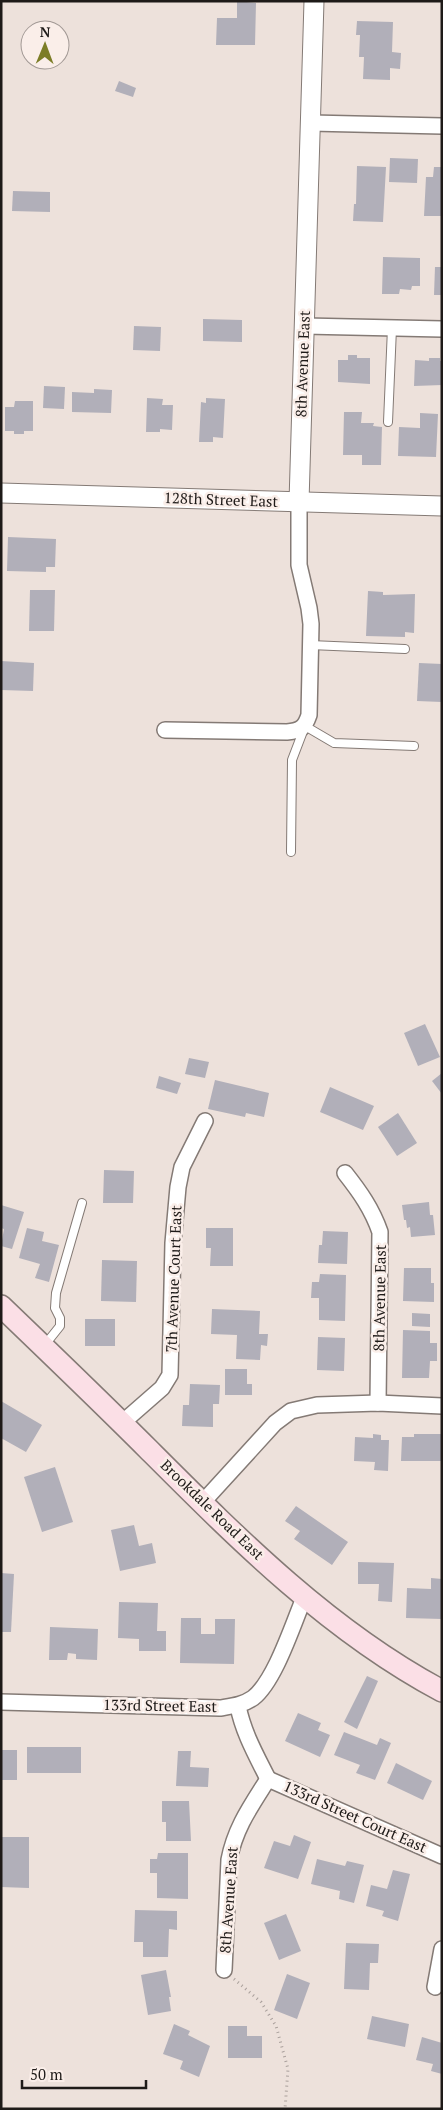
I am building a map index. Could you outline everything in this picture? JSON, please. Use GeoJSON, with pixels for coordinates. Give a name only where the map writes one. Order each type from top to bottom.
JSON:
{"type":"FeatureCollection","features":[{"type":"Feature","properties":{"kind":"main road","name":"Brookdale Road East"},"geometry":{"type":"LineString","coordinates":[[1,1306],[202,1503],[304,1598],[372,1647],[442,1691]]}},
{"type":"Feature","properties":{"kind":"street","name":"8th Avenue East"},"geometry":{"type":"LineString","coordinates":[[305,726],[310,715],[310,645],[309,608],[299,565],[299,502],[314,1]]}},
{"type":"Feature","properties":{"kind":"street"},"geometry":{"type":"LineString","coordinates":[[311,123],[442,126]]}},
{"type":"Feature","properties":{"kind":"street"},"geometry":{"type":"LineString","coordinates":[[305,326],[442,329]]}},
{"type":"Feature","properties":{"kind":"street","name":"128th Street East"},"geometry":{"type":"LineString","coordinates":[[1,493],[442,506]]}},
{"type":"Feature","properties":{"kind":"street"},"geometry":{"type":"LineString","coordinates":[[165,730],[288,732],[298,731],[305,726]]}},
{"type":"Feature","properties":{"kind":"street","name":"7th Avenue Court East"},"geometry":{"type":"LineString","coordinates":[[122,1424],[162,1388],[170,1375],[173,1243],[178,1187],[182,1167],[205,1121]]}},
{"type":"Feature","properties":{"kind":"street","name":"8th Avenue East"},"geometry":{"type":"LineString","coordinates":[[345,1173],[365,1198],[374,1213],[380,1232],[378,1403]]}},
{"type":"Feature","properties":{"kind":"street"},"geometry":{"type":"LineString","coordinates":[[202,1503],[284,1414],[306,1406],[317,1405],[378,1403],[442,1406]]}},
{"type":"Feature","properties":{"kind":"street"},"geometry":{"type":"LineString","coordinates":[[238,1706],[251,1699],[265,1684],[276,1664],[304,1598]]}},
{"type":"Feature","properties":{"kind":"street","name":"133rd Street East"},"geometry":{"type":"LineString","coordinates":[[1,1702],[220,1708],[238,1706],[241,1722],[247,1737],[268,1779]]}},
{"type":"Feature","properties":{"kind":"street","name":"8th Avenue East"},"geometry":{"type":"LineString","coordinates":[[224,1970],[229,1860],[232,1844],[239,1826],[268,1779]]}},
{"type":"Feature","properties":{"kind":"street","name":"133rd Street Court East"},"geometry":{"type":"LineString","coordinates":[[268,1779],[442,1856]]}},
{"type":"Feature","properties":{"kind":"street"},"geometry":{"type":"LineString","coordinates":[[435,1987],[442,1949]]}},
{"type":"Feature","properties":{"kind":"lane"},"geometry":{"type":"LineString","coordinates":[[388,422],[392,328]]}},
{"type":"Feature","properties":{"kind":"lane"},"geometry":{"type":"LineString","coordinates":[[310,645],[405,649]]}},
{"type":"Feature","properties":{"kind":"lane"},"geometry":{"type":"LineString","coordinates":[[291,852],[292,760],[305,726],[334,743],[414,746]]}},
{"type":"Feature","properties":{"kind":"lane"},"geometry":{"type":"LineString","coordinates":[[44,1347],[60,1326],[60,1318],[55,1308],[56,1293],[82,1203]]}},
{"type":"Feature","properties":{"kind":"path"},"geometry":{"type":"LineString","coordinates":[[224,1970],[261,2002],[276,2026],[288,2069],[285,2109]]}},
{"type":"Feature","properties":{"kind":"building"},"geometry":{"type":"Polygon","coordinates":[[[237,1],[256,3],[255,45],[216,45],[217,18],[237,18],[237,1]]]}},
{"type":"Feature","properties":{"kind":"building"},"geometry":{"type":"Polygon","coordinates":[[[357,21],[393,22],[392,52],[401,53],[400,69],[390,68],[390,80],[363,79],[364,57],[359,57],[360,35],[356,35],[357,21]]]}},
{"type":"Feature","properties":{"kind":"building"},"geometry":{"type":"Polygon","coordinates":[[[119,81],[136,88],[133,97],[115,91],[119,81]]]}},
{"type":"Feature","properties":{"kind":"building"},"geometry":{"type":"Polygon","coordinates":[[[390,158],[418,159],[417,183],[389,182],[390,158]]]}},
{"type":"Feature","properties":{"kind":"building"},"geometry":{"type":"Polygon","coordinates":[[[357,166],[386,167],[383,222],[353,221],[354,204],[356,204],[357,166]]]}},
{"type":"Feature","properties":{"kind":"building"},"geometry":{"type":"Polygon","coordinates":[[[434,167],[442,167],[442,216],[424,216],[426,177],[433,177],[434,167]]]}},
{"type":"Feature","properties":{"kind":"building"},"geometry":{"type":"Polygon","coordinates":[[[13,191],[50,192],[50,212],[12,211],[13,191]]]}},
{"type":"Feature","properties":{"kind":"building"},"geometry":{"type":"Polygon","coordinates":[[[383,257],[420,258],[420,286],[412,286],[411,290],[400,289],[399,294],[382,294],[383,257]]]}},
{"type":"Feature","properties":{"kind":"building"},"geometry":{"type":"Polygon","coordinates":[[[435,267],[442,267],[442,295],[434,295],[435,267]]]}},
{"type":"Feature","properties":{"kind":"building"},"geometry":{"type":"Polygon","coordinates":[[[203,319],[242,320],[242,342],[203,341],[203,319]]]}},
{"type":"Feature","properties":{"kind":"building"},"geometry":{"type":"Polygon","coordinates":[[[134,326],[161,327],[160,351],[133,350],[134,326]]]}},
{"type":"Feature","properties":{"kind":"building"},"geometry":{"type":"Polygon","coordinates":[[[348,355],[357,355],[357,358],[370,358],[370,384],[338,382],[338,360],[348,360],[348,355]]]}},
{"type":"Feature","properties":{"kind":"building"},"geometry":{"type":"Polygon","coordinates":[[[429,358],[440,358],[440,361],[442,361],[442,385],[414,386],[415,360],[429,361],[429,358]]]}},
{"type":"Feature","properties":{"kind":"building"},"geometry":{"type":"Polygon","coordinates":[[[44,386],[65,387],[64,409],[43,408],[44,386]]]}},
{"type":"Feature","properties":{"kind":"building"},"geometry":{"type":"Polygon","coordinates":[[[94,389],[112,390],[111,413],[72,412],[72,392],[94,393],[94,389]]]}},
{"type":"Feature","properties":{"kind":"building"},"geometry":{"type":"Polygon","coordinates":[[[147,398],[163,399],[162,405],[173,405],[172,430],[160,429],[160,432],[146,432],[147,398]]]}},
{"type":"Feature","properties":{"kind":"building"},"geometry":{"type":"Polygon","coordinates":[[[206,398],[225,399],[223,438],[213,437],[213,442],[199,442],[201,402],[206,403],[206,398]]]}},
{"type":"Feature","properties":{"kind":"building"},"geometry":{"type":"Polygon","coordinates":[[[15,401],[33,401],[33,431],[24,431],[24,434],[14,434],[14,431],[5,431],[5,407],[14,407],[15,401]]]}},
{"type":"Feature","properties":{"kind":"building"},"geometry":{"type":"Polygon","coordinates":[[[344,412],[362,412],[361,423],[374,423],[373,426],[382,427],[381,465],[362,465],[362,455],[343,455],[344,412]]]}},
{"type":"Feature","properties":{"kind":"building"},"geometry":{"type":"Polygon","coordinates":[[[420,413],[438,414],[436,457],[398,456],[399,427],[420,428],[420,413]]]}},
{"type":"Feature","properties":{"kind":"building"},"geometry":{"type":"Polygon","coordinates":[[[8,537],[56,539],[55,567],[46,567],[46,572],[7,571],[8,537]]]}},
{"type":"Feature","properties":{"kind":"building"},"geometry":{"type":"Polygon","coordinates":[[[30,590],[55,590],[54,631],[29,631],[30,590]]]}},
{"type":"Feature","properties":{"kind":"building"},"geometry":{"type":"Polygon","coordinates":[[[368,591],[383,592],[383,595],[415,594],[414,633],[405,632],[405,637],[366,636],[368,591]]]}},
{"type":"Feature","properties":{"kind":"building"},"geometry":{"type":"Polygon","coordinates":[[[1,661],[34,663],[33,691],[1,690],[1,661]]]}},
{"type":"Feature","properties":{"kind":"building"},"geometry":{"type":"Polygon","coordinates":[[[419,663],[442,664],[442,702],[417,701],[419,663]]]}},
{"type":"Feature","properties":{"kind":"building"},"geometry":{"type":"Polygon","coordinates":[[[425,1024],[440,1057],[418,1066],[404,1033],[425,1024]]]}},
{"type":"Feature","properties":{"kind":"building"},"geometry":{"type":"Polygon","coordinates":[[[189,1058],[209,1062],[205,1078],[185,1074],[189,1058]]]}},
{"type":"Feature","properties":{"kind":"building"},"geometry":{"type":"Polygon","coordinates":[[[442,1073],[442,1094],[432,1081],[442,1073]]]}},
{"type":"Feature","properties":{"kind":"building"},"geometry":{"type":"Polygon","coordinates":[[[159,1076],[181,1083],[177,1094],[156,1088],[159,1076]]]}},
{"type":"Feature","properties":{"kind":"building"},"geometry":{"type":"Polygon","coordinates":[[[215,1080],[269,1093],[264,1117],[246,1113],[245,1117],[208,1109],[215,1080]]]}},
{"type":"Feature","properties":{"kind":"building"},"geometry":{"type":"Polygon","coordinates":[[[330,1087],[374,1106],[363,1130],[320,1112],[330,1087]]]}},
{"type":"Feature","properties":{"kind":"building"},"geometry":{"type":"Polygon","coordinates":[[[398,1113],[417,1143],[397,1156],[378,1127],[398,1113]]]}},
{"type":"Feature","properties":{"kind":"building"},"geometry":{"type":"Polygon","coordinates":[[[104,1170],[134,1171],[133,1203],[103,1203],[104,1170]]]}},
{"type":"Feature","properties":{"kind":"building"},"geometry":{"type":"Polygon","coordinates":[[[429,1202],[430,1215],[433,1215],[435,1235],[411,1237],[410,1227],[407,1228],[406,1220],[404,1220],[402,1205],[429,1202]]]}},
{"type":"Feature","properties":{"kind":"building"},"geometry":{"type":"Polygon","coordinates":[[[1,1205],[24,1212],[12,1249],[1,1246],[4,1229],[1,1228],[1,1205]]]}},
{"type":"Feature","properties":{"kind":"building"},"geometry":{"type":"Polygon","coordinates":[[[27,1228],[44,1232],[42,1241],[59,1245],[49,1282],[35,1278],[40,1264],[19,1258],[27,1228]]]}},
{"type":"Feature","properties":{"kind":"building"},"geometry":{"type":"Polygon","coordinates":[[[206,1228],[233,1228],[233,1266],[210,1266],[211,1248],[206,1248],[206,1228]]]}},
{"type":"Feature","properties":{"kind":"building"},"geometry":{"type":"Polygon","coordinates":[[[323,1231],[348,1232],[347,1264],[318,1263],[319,1245],[322,1245],[323,1231]]]}},
{"type":"Feature","properties":{"kind":"building"},"geometry":{"type":"Polygon","coordinates":[[[102,1260],[137,1261],[136,1302],[101,1301],[102,1260]]]}},
{"type":"Feature","properties":{"kind":"building"},"geometry":{"type":"Polygon","coordinates":[[[404,1268],[431,1268],[431,1283],[434,1283],[434,1302],[403,1301],[404,1268]]]}},
{"type":"Feature","properties":{"kind":"building"},"geometry":{"type":"Polygon","coordinates":[[[320,1274],[346,1275],[345,1321],[319,1320],[319,1298],[311,1298],[312,1282],[319,1282],[320,1274]]]}},
{"type":"Feature","properties":{"kind":"building"},"geometry":{"type":"Polygon","coordinates":[[[212,1309],[260,1311],[259,1334],[268,1334],[267,1346],[261,1345],[260,1360],[236,1359],[237,1335],[211,1334],[212,1309]]]}},
{"type":"Feature","properties":{"kind":"building"},"geometry":{"type":"Polygon","coordinates":[[[412,1313],[430,1314],[430,1327],[412,1326],[412,1313]]]}},
{"type":"Feature","properties":{"kind":"building"},"geometry":{"type":"Polygon","coordinates":[[[85,1319],[115,1319],[115,1346],[85,1346],[85,1319]]]}},
{"type":"Feature","properties":{"kind":"building"},"geometry":{"type":"Polygon","coordinates":[[[403,1330],[430,1331],[430,1343],[437,1343],[437,1361],[430,1361],[429,1378],[402,1378],[403,1330]]]}},
{"type":"Feature","properties":{"kind":"building"},"geometry":{"type":"Polygon","coordinates":[[[318,1337],[345,1338],[344,1371],[317,1370],[318,1337]]]}},
{"type":"Feature","properties":{"kind":"building"},"geometry":{"type":"Polygon","coordinates":[[[225,1369],[247,1369],[247,1384],[252,1384],[252,1395],[225,1395],[225,1369]]]}},
{"type":"Feature","properties":{"kind":"building"},"geometry":{"type":"Polygon","coordinates":[[[190,1384],[220,1385],[219,1404],[213,1404],[213,1427],[182,1426],[183,1405],[189,1405],[190,1384]]]}},
{"type":"Feature","properties":{"kind":"building"},"geometry":{"type":"Polygon","coordinates":[[[1,1401],[42,1425],[26,1452],[1,1438],[1,1401]]]}},
{"type":"Feature","properties":{"kind":"building"},"geometry":{"type":"Polygon","coordinates":[[[373,1434],[381,1435],[381,1440],[389,1440],[388,1471],[374,1470],[375,1462],[354,1461],[355,1437],[373,1438],[373,1434]]]}},
{"type":"Feature","properties":{"kind":"building"},"geometry":{"type":"Polygon","coordinates":[[[414,1434],[442,1434],[442,1461],[401,1461],[402,1437],[414,1437],[414,1434]]]}},
{"type":"Feature","properties":{"kind":"building"},"geometry":{"type":"Polygon","coordinates":[[[55,1467],[73,1522],[42,1532],[24,1477],[55,1467]]]}},
{"type":"Feature","properties":{"kind":"building"},"geometry":{"type":"Polygon","coordinates":[[[296,1506],[348,1542],[332,1565],[294,1539],[300,1531],[285,1521],[296,1506]]]}},
{"type":"Feature","properties":{"kind":"building"},"geometry":{"type":"Polygon","coordinates":[[[134,1525],[139,1546],[152,1543],[156,1563],[120,1571],[111,1530],[134,1525]]]}},
{"type":"Feature","properties":{"kind":"building"},"geometry":{"type":"Polygon","coordinates":[[[358,1562],[394,1563],[392,1602],[378,1601],[379,1584],[358,1584],[358,1562]]]}},
{"type":"Feature","properties":{"kind":"building"},"geometry":{"type":"Polygon","coordinates":[[[1,1573],[14,1574],[11,1632],[1,1632],[1,1573]]]}},
{"type":"Feature","properties":{"kind":"building"},"geometry":{"type":"Polygon","coordinates":[[[431,1578],[442,1579],[442,1619],[406,1618],[407,1588],[431,1589],[431,1578]]]}},
{"type":"Feature","properties":{"kind":"building"},"geometry":{"type":"Polygon","coordinates":[[[119,1602],[158,1603],[157,1631],[166,1631],[166,1651],[139,1651],[139,1639],[118,1638],[119,1602]]]}},
{"type":"Feature","properties":{"kind":"building"},"geometry":{"type":"Polygon","coordinates":[[[181,1618],[201,1618],[201,1634],[215,1634],[215,1619],[235,1619],[234,1664],[180,1663],[181,1618]]]}},
{"type":"Feature","properties":{"kind":"building"},"geometry":{"type":"Polygon","coordinates":[[[50,1627],[98,1629],[97,1660],[76,1659],[76,1654],[68,1653],[67,1660],[49,1660],[50,1627]]]}},
{"type":"Feature","properties":{"kind":"building"},"geometry":{"type":"Polygon","coordinates":[[[367,1676],[378,1681],[357,1729],[344,1722],[367,1676]]]}},
{"type":"Feature","properties":{"kind":"building"},"geometry":{"type":"Polygon","coordinates":[[[298,1713],[321,1723],[318,1730],[330,1735],[320,1757],[285,1741],[298,1713]]]}},
{"type":"Feature","properties":{"kind":"building"},"geometry":{"type":"Polygon","coordinates":[[[344,1732],[377,1745],[380,1738],[391,1743],[375,1780],[356,1773],[360,1765],[334,1755],[344,1732]]]}},
{"type":"Feature","properties":{"kind":"building"},"geometry":{"type":"Polygon","coordinates":[[[27,1747],[81,1747],[81,1773],[27,1773],[27,1747]]]}},
{"type":"Feature","properties":{"kind":"building"},"geometry":{"type":"Polygon","coordinates":[[[1,1750],[17,1750],[17,1780],[1,1780],[1,1750]]]}},
{"type":"Feature","properties":{"kind":"building"},"geometry":{"type":"Polygon","coordinates":[[[178,1751],[191,1751],[190,1767],[209,1768],[208,1787],[176,1786],[178,1751]]]}},
{"type":"Feature","properties":{"kind":"building"},"geometry":{"type":"Polygon","coordinates":[[[396,1763],[432,1781],[423,1800],[387,1783],[396,1763]]]}},
{"type":"Feature","properties":{"kind":"building"},"geometry":{"type":"Polygon","coordinates":[[[162,1801],[189,1801],[191,1841],[166,1841],[166,1822],[162,1822],[162,1801]]]}},
{"type":"Feature","properties":{"kind":"building"},"geometry":{"type":"Polygon","coordinates":[[[294,1835],[311,1842],[298,1879],[264,1868],[274,1841],[290,1846],[294,1835]]]}},
{"type":"Feature","properties":{"kind":"building"},"geometry":{"type":"Polygon","coordinates":[[[1,1837],[29,1837],[29,1888],[1,1887],[1,1837]]]}},
{"type":"Feature","properties":{"kind":"building"},"geometry":{"type":"Polygon","coordinates":[[[158,1853],[188,1853],[188,1899],[157,1898],[157,1873],[150,1873],[150,1859],[157,1859],[158,1853]]]}},
{"type":"Feature","properties":{"kind":"building"},"geometry":{"type":"Polygon","coordinates":[[[317,1859],[345,1866],[347,1861],[364,1865],[354,1903],[339,1899],[340,1891],[311,1884],[317,1859]]]}},
{"type":"Feature","properties":{"kind":"building"},"geometry":{"type":"Polygon","coordinates":[[[393,1870],[410,1874],[398,1921],[382,1916],[384,1911],[366,1906],[371,1885],[387,1889],[393,1870]]]}},
{"type":"Feature","properties":{"kind":"building"},"geometry":{"type":"Polygon","coordinates":[[[135,1910],[177,1911],[177,1930],[169,1929],[168,1957],[143,1957],[143,1942],[134,1942],[135,1910]]]}},
{"type":"Feature","properties":{"kind":"building"},"geometry":{"type":"Polygon","coordinates":[[[286,1914],[301,1951],[279,1960],[264,1923],[286,1914]]]}},
{"type":"Feature","properties":{"kind":"building"},"geometry":{"type":"Polygon","coordinates":[[[346,1943],[379,1944],[378,1963],[370,1963],[369,1990],[344,1989],[346,1943]]]}},
{"type":"Feature","properties":{"kind":"building"},"geometry":{"type":"Polygon","coordinates":[[[166,1970],[171,1997],[169,1997],[171,2011],[148,2015],[141,1975],[166,1970]]]}},
{"type":"Feature","properties":{"kind":"building"},"geometry":{"type":"Polygon","coordinates":[[[287,1974],[310,1983],[297,2019],[274,2010],[287,1974]]]}},
{"type":"Feature","properties":{"kind":"building"},"geometry":{"type":"Polygon","coordinates":[[[372,2016],[409,2024],[405,2047],[367,2039],[372,2016]]]}},
{"type":"Feature","properties":{"kind":"building"},"geometry":{"type":"Polygon","coordinates":[[[174,2024],[190,2031],[188,2035],[210,2046],[199,2077],[180,2069],[183,2061],[163,2054],[174,2024]]]}},
{"type":"Feature","properties":{"kind":"building"},"geometry":{"type":"Polygon","coordinates":[[[228,2026],[247,2026],[247,2036],[262,2036],[262,2058],[228,2058],[228,2026]]]}},
{"type":"Feature","properties":{"kind":"building"},"geometry":{"type":"Polygon","coordinates":[[[422,2037],[442,2043],[442,2074],[431,2071],[433,2064],[416,2060],[422,2037]]]}}]}
